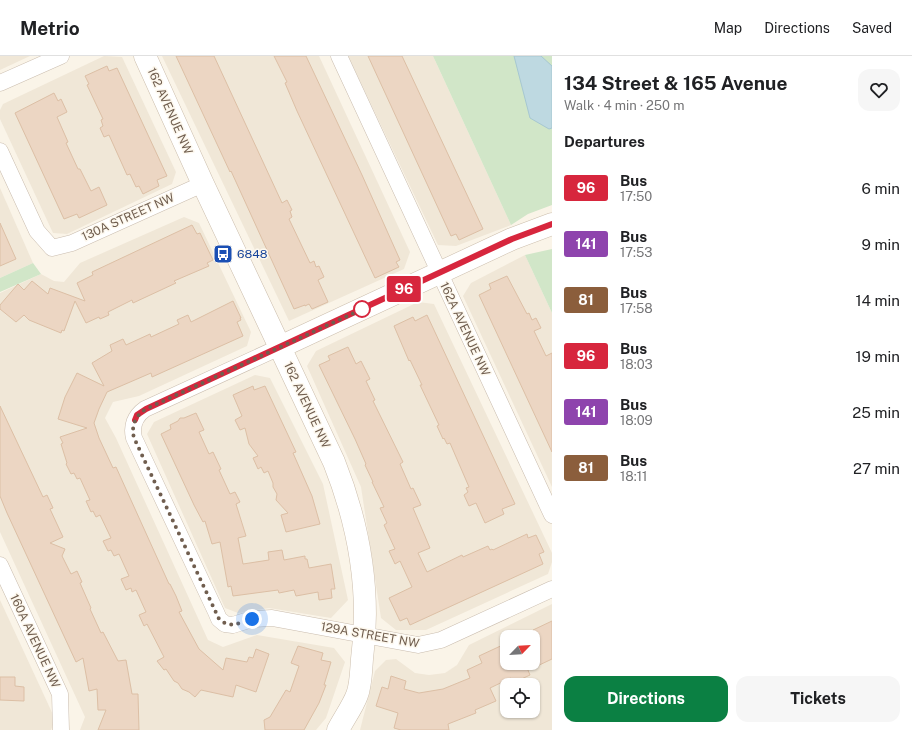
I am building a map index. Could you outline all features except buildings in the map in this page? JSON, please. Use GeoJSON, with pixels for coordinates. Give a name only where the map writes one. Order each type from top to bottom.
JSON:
{"type":"FeatureCollection","features":[{"type":"Feature","properties":{"kind":"street"},"geometry":{"type":"LineString","coordinates":[[0,83],[61,56]]}},
{"type":"Feature","properties":{"kind":"street","name":"162 AVENUE NW"},"geometry":{"type":"LineString","coordinates":[[145,56],[202,184],[334,462],[344,488],[359,544],[364,577],[365,635],[357,696],[338,730]]}},
{"type":"Feature","properties":{"kind":"street","name":"162A AVENUE NW"},"geometry":{"type":"LineString","coordinates":[[339,56],[552,515]]}},
{"type":"Feature","properties":{"kind":"street","name":"130A STREET NW"},"geometry":{"type":"LineString","coordinates":[[0,151],[37,231],[52,248],[72,243],[202,184]]}},
{"type":"Feature","properties":{"kind":"street"},"geometry":{"type":"LineString","coordinates":[[280,347],[512,239],[552,224]]}},
{"type":"Feature","properties":{"kind":"street","name":"129A STREET NW"},"geometry":{"type":"LineString","coordinates":[[280,347],[146,409],[137,415],[132,432],[219,619],[225,624],[233,625],[252,619],[272,618],[412,645],[431,644],[552,589]]}},
{"type":"Feature","properties":{"kind":"street","name":"160A AVENUE NW"},"geometry":{"type":"LineString","coordinates":[[0,565],[60,694],[61,730]]}},
{"type":"Feature","properties":{"kind":"shaded area"},"geometry":{"type":"Polygon","coordinates":[[[0,56],[30,56],[0,70],[0,56]]]}},
{"type":"Feature","properties":{"kind":"shaded area"},"geometry":{"type":"Polygon","coordinates":[[[104,56],[122,57],[176,172],[172,184],[67,234],[53,233],[0,119],[0,110],[3,104],[104,56]]]}},
{"type":"Feature","properties":{"kind":"shaded area"},"geometry":{"type":"Polygon","coordinates":[[[162,56],[319,56],[410,252],[404,269],[289,321],[162,56]]]}},
{"type":"Feature","properties":{"kind":"shaded area"},"geometry":{"type":"Polygon","coordinates":[[[348,56],[433,56],[511,225],[456,246],[438,245],[348,56]]]}},
{"type":"Feature","properties":{"kind":"shaded area"},"geometry":{"type":"Polygon","coordinates":[[[0,188],[33,263],[0,278],[0,188]]]}},
{"type":"Feature","properties":{"kind":"shaded area"},"geometry":{"type":"Polygon","coordinates":[[[184,217],[199,223],[251,332],[247,346],[139,396],[113,402],[105,418],[116,438],[208,640],[223,647],[257,635],[334,648],[345,662],[326,718],[316,730],[80,730],[85,717],[0,532],[0,293],[41,274],[54,281],[64,282],[80,263],[184,217]]]}},
{"type":"Feature","properties":{"kind":"shaded area"},"geometry":{"type":"Polygon","coordinates":[[[525,255],[552,313],[552,487],[463,296],[471,283],[525,255]]]}},
{"type":"Feature","properties":{"kind":"shaded area"},"geometry":{"type":"Polygon","coordinates":[[[418,302],[434,304],[552,553],[552,562],[548,574],[426,630],[396,630],[381,618],[361,487],[307,366],[316,351],[418,302]]]}},
{"type":"Feature","properties":{"kind":"shaded area"},"geometry":{"type":"Polygon","coordinates":[[[255,375],[270,378],[323,484],[348,600],[331,618],[269,608],[238,613],[225,608],[147,434],[154,422],[255,375]]]}},
{"type":"Feature","properties":{"kind":"shaded area"},"geometry":{"type":"Polygon","coordinates":[[[0,600],[55,719],[51,730],[0,730],[0,600]]]}},
{"type":"Feature","properties":{"kind":"shaded area"},"geometry":{"type":"Polygon","coordinates":[[[552,604],[552,730],[360,730],[375,671],[386,660],[396,659],[415,673],[429,675],[445,673],[457,665],[469,645],[552,604]]]}},
{"type":"Feature","properties":{"kind":"green space"},"geometry":{"type":"Polygon","coordinates":[[[433,56],[552,56],[552,205],[528,214],[511,225],[433,56]]]}},
{"type":"Feature","properties":{"kind":"green space"},"geometry":{"type":"Polygon","coordinates":[[[552,249],[552,313],[525,255],[552,249]]]}},
{"type":"Feature","properties":{"kind":"green space"},"geometry":{"type":"Polygon","coordinates":[[[33,263],[41,274],[0,292],[0,278],[33,263]]]}},
{"type":"Feature","properties":{"kind":"water"},"geometry":{"type":"Polygon","coordinates":[[[514,56],[541,56],[552,66],[552,128],[549,129],[530,118],[514,56]]]}},
{"type":"Feature","properties":{"kind":"bus line","name":"96"},"geometry":{"type":"LineString","coordinates":[[135,420],[137,415],[146,409],[512,239],[552,224]]}},
{"type":"Feature","properties":{"kind":"place","name":"6848"},"geometry":{"type":"Point","coordinates":[223,254]}},
{"type":"Feature","properties":{"kind":"route"},"geometry":{"type":"LineString","coordinates":[[252,619],[233,625],[225,624],[219,619],[134,438],[132,432],[135,420],[137,415],[146,409],[367,307],[362,309]]}}]}
